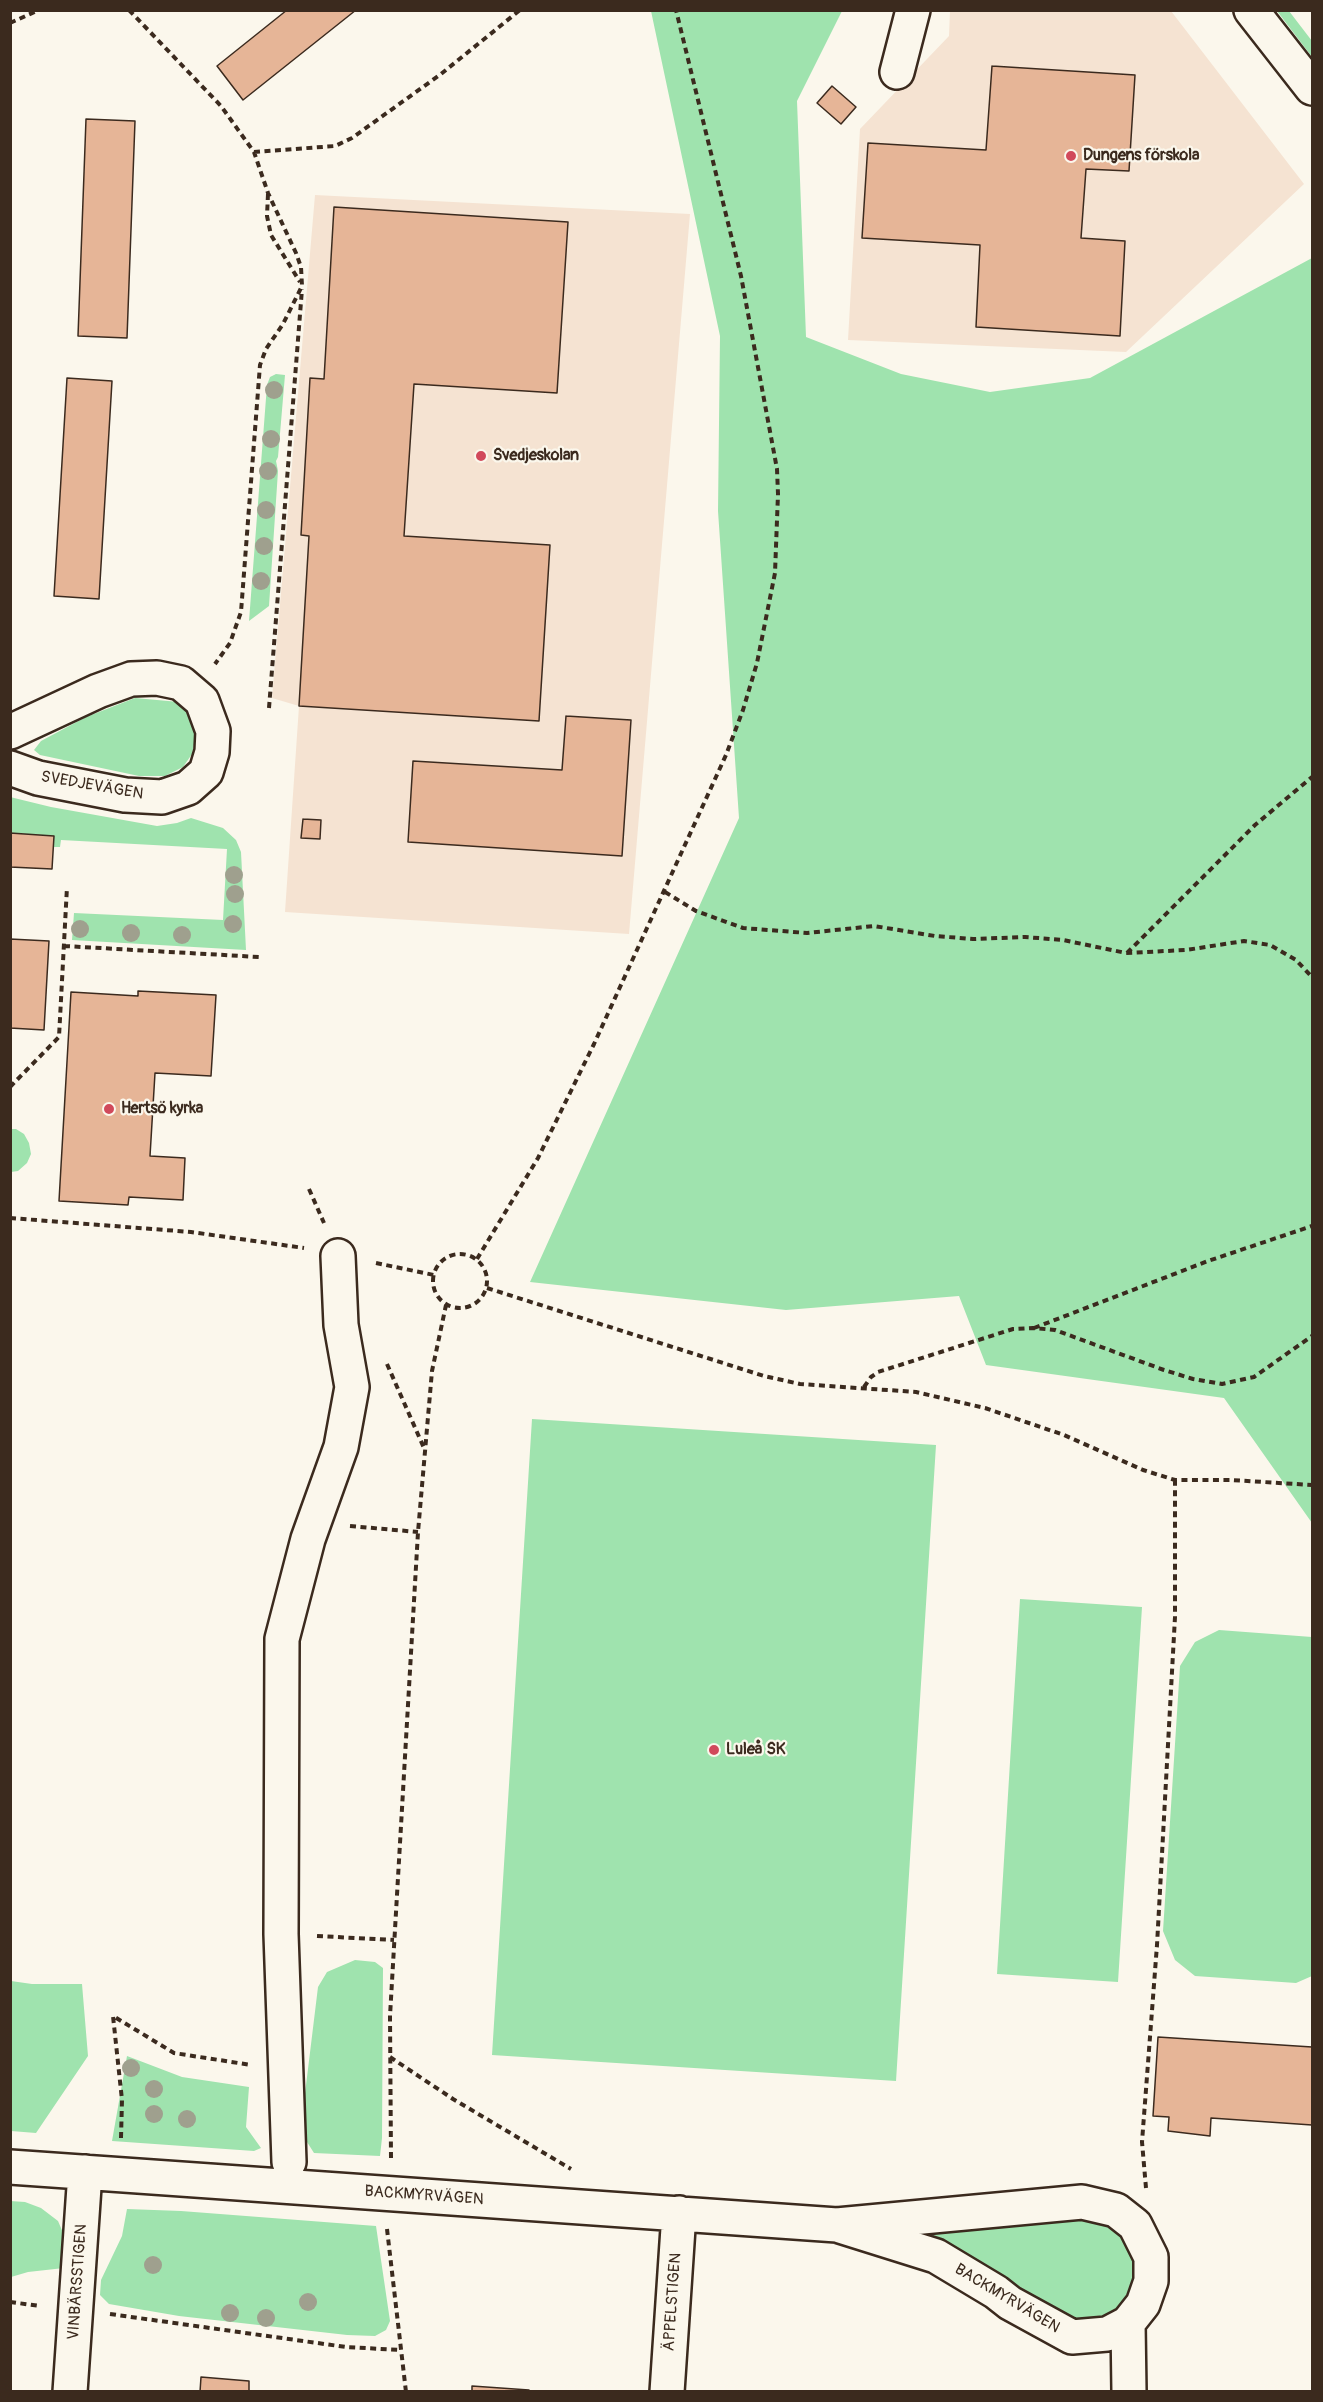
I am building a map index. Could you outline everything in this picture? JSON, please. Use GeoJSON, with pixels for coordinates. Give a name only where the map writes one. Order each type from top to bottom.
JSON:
{"type":"FeatureCollection","features":[{"type":"Feature","properties":{"kind":"street"},"geometry":{"type":"LineString","coordinates":[[897,72],[913,10]]}},
{"type":"Feature","properties":{"kind":"street"},"geometry":{"type":"LineString","coordinates":[[1251,10],[1312,88]]}},
{"type":"Feature","properties":{"kind":"street"},"geometry":{"type":"LineString","coordinates":[[10,732],[98,690],[131,679],[157,678],[181,682]]}},
{"type":"Feature","properties":{"kind":"street","name":"SVEDJEVÄGEN"},"geometry":{"type":"LineString","coordinates":[[10,768],[38,778],[125,795],[162,797],[188,788],[206,772],[212,752],[213,731],[202,701],[181,682]]}},
{"type":"Feature","properties":{"kind":"street"},"geometry":{"type":"LineString","coordinates":[[289,2162],[281,1934],[282,1640],[314,1522],[341,1448],[352,1388],[341,1325],[338,1256]]}},
{"type":"Feature","properties":{"kind":"street","name":"BACKMYRVÄGEN"},"geometry":{"type":"LineString","coordinates":[[10,2167],[837,2225],[1082,2202],[1116,2210],[1135,2225],[1151,2257],[1151,2281],[1143,2304],[1128,2323],[1107,2334],[1072,2337],[1010,2303],[936,2256],[837,2225]]}},
{"type":"Feature","properties":{"kind":"street","name":"VINBÄRSSTIGEN"},"geometry":{"type":"LineString","coordinates":[[70,2391],[85,2172]]}},
{"type":"Feature","properties":{"kind":"street","name":"ÄPPELSTIGEN"},"geometry":{"type":"LineString","coordinates":[[667,2391],[679,2213]]}},
{"type":"Feature","properties":{"kind":"street"},"geometry":{"type":"LineString","coordinates":[[1128,2323],[1128,2391]]}},
{"type":"Feature","properties":{"kind":"path"},"geometry":{"type":"LineString","coordinates":[[10,23],[39,10]]}},
{"type":"Feature","properties":{"kind":"path"},"geometry":{"type":"LineString","coordinates":[[129,10],[221,106],[254,152],[268,193],[301,267],[302,286],[269,708]]}},
{"type":"Feature","properties":{"kind":"path"},"geometry":{"type":"LineString","coordinates":[[254,152],[335,146],[352,138],[441,74],[520,10]]}},
{"type":"Feature","properties":{"kind":"path"},"geometry":{"type":"LineString","coordinates":[[477,1259],[538,1158],[665,892],[726,755],[757,663],[775,573],[777,469],[741,276],[676,10]]}},
{"type":"Feature","properties":{"kind":"path"},"geometry":{"type":"LineString","coordinates":[[268,193],[267,216],[271,235],[302,286]]}},
{"type":"Feature","properties":{"kind":"path"},"geometry":{"type":"LineString","coordinates":[[181,682],[211,671],[230,643],[241,612],[260,365],[302,286]]}},
{"type":"Feature","properties":{"kind":"path"},"geometry":{"type":"LineString","coordinates":[[1126,953],[1255,825],[1312,777]]}},
{"type":"Feature","properties":{"kind":"path"},"geometry":{"type":"LineString","coordinates":[[10,1087],[59,1037],[67,887]]}},
{"type":"Feature","properties":{"kind":"path"},"geometry":{"type":"LineString","coordinates":[[665,892],[696,912],[743,928],[807,933],[874,926],[935,936],[973,939],[1025,937],[1063,940],[1126,953],[1186,950],[1244,941],[1270,945],[1296,960],[1312,977]]}},
{"type":"Feature","properties":{"kind":"path"},"geometry":{"type":"LineString","coordinates":[[64,946],[259,957]]}},
{"type":"Feature","properties":{"kind":"path"},"geometry":{"type":"LineString","coordinates":[[10,1218],[191,1232],[287,1245],[434,1275]]}},
{"type":"Feature","properties":{"kind":"path"},"geometry":{"type":"LineString","coordinates":[[1033,1328],[1208,1261],[1312,1226]]}},
{"type":"Feature","properties":{"kind":"path"},"geometry":{"type":"LineString","coordinates":[[460,1254],[477,1259],[486,1272],[487,1288],[478,1302],[471,1307],[454,1308],[446,1305],[435,1292],[434,1275],[443,1260],[460,1254]]}},
{"type":"Feature","properties":{"kind":"path"},"geometry":{"type":"LineString","coordinates":[[487,1288],[764,1376],[800,1384],[916,1392],[986,1408],[1064,1435],[1143,1470],[1175,1480],[1231,1480],[1312,1485]]}},
{"type":"Feature","properties":{"kind":"path"},"geometry":{"type":"LineString","coordinates":[[391,2158],[390,2057],[394,1940],[418,1532],[432,1371],[446,1305]]}},
{"type":"Feature","properties":{"kind":"path"},"geometry":{"type":"LineString","coordinates":[[863,1388],[878,1372],[1014,1329],[1055,1330],[1164,1370],[1193,1379],[1222,1384],[1254,1377],[1312,1336]]}},
{"type":"Feature","properties":{"kind":"path"},"geometry":{"type":"LineString","coordinates":[[1147,2195],[1142,2142],[1157,1945],[1175,1617],[1175,1480]]}},
{"type":"Feature","properties":{"kind":"path"},"geometry":{"type":"LineString","coordinates":[[314,1522],[418,1532]]}},
{"type":"Feature","properties":{"kind":"path"},"geometry":{"type":"LineString","coordinates":[[281,1934],[394,1940]]}},
{"type":"Feature","properties":{"kind":"path"},"geometry":{"type":"LineString","coordinates":[[120,2175],[122,2100],[113,2016],[174,2053],[287,2071]]}},
{"type":"Feature","properties":{"kind":"path"},"geometry":{"type":"LineString","coordinates":[[390,2057],[453,2099],[552,2156],[578,2174]]}},
{"type":"Feature","properties":{"kind":"path"},"geometry":{"type":"LineString","coordinates":[[387,2228],[406,2391]]}},
{"type":"Feature","properties":{"kind":"path"},"geometry":{"type":"LineString","coordinates":[[76,2310],[346,2347],[401,2350]]}},
{"type":"Feature","properties":{"kind":"shaded area","name":"Dungens förskola"},"geometry":{"type":"Polygon","coordinates":[[[950,11],[1171,11],[1304,184],[1126,352],[848,340],[860,129],[949,36],[950,11]]]}},
{"type":"Feature","properties":{"kind":"shaded area","name":"Svedjeskolan"},"geometry":{"type":"Polygon","coordinates":[[[315,195],[690,214],[629,934],[285,912],[299,706],[272,698],[315,195]]]}},
{"type":"Feature","properties":{"kind":"green space"},"geometry":{"type":"Polygon","coordinates":[[[651,11],[842,11],[797,101],[806,337],[901,374],[990,392],[1090,378],[1312,258],[1312,1523],[1224,1398],[986,1365],[959,1296],[786,1310],[530,1282],[739,818],[718,511],[720,336],[651,11]]]}},
{"type":"Feature","properties":{"kind":"green space"},"geometry":{"type":"Polygon","coordinates":[[[1277,11],[1289,11],[1312,41],[1312,57],[1277,11]]]}},
{"type":"Feature","properties":{"kind":"green space"},"geometry":{"type":"Polygon","coordinates":[[[276,374],[285,375],[276,461],[278,471],[269,606],[249,621],[267,385],[270,377],[276,374]]]}},
{"type":"Feature","properties":{"kind":"green space"},"geometry":{"type":"Polygon","coordinates":[[[135,698],[179,702],[191,716],[196,735],[192,754],[183,767],[165,776],[139,776],[40,755],[34,750],[41,741],[86,717],[135,698]]]}},
{"type":"Feature","properties":{"kind":"green space"},"geometry":{"type":"Polygon","coordinates":[[[10,797],[51,807],[157,826],[191,818],[223,828],[236,840],[241,852],[246,950],[72,940],[74,913],[223,920],[227,849],[61,840],[60,847],[53,847],[54,836],[11,833],[10,797]]]}},
{"type":"Feature","properties":{"kind":"green space"},"geometry":{"type":"Polygon","coordinates":[[[11,1129],[24,1134],[31,1154],[27,1163],[18,1171],[11,1172],[11,1129]]]}},
{"type":"Feature","properties":{"kind":"green space","name":"Luleå SK"},"geometry":{"type":"Polygon","coordinates":[[[532,1419],[936,1445],[896,2081],[492,2055],[532,1419]]]}},
{"type":"Feature","properties":{"kind":"green space"},"geometry":{"type":"Polygon","coordinates":[[[1020,1599],[1142,1607],[1118,1982],[997,1974],[1020,1599]]]}},
{"type":"Feature","properties":{"kind":"green space"},"geometry":{"type":"Polygon","coordinates":[[[1219,1630],[1312,1637],[1312,1976],[1296,1983],[1195,1976],[1175,1960],[1163,1931],[1180,1666],[1195,1642],[1219,1630]]]}},
{"type":"Feature","properties":{"kind":"green space"},"geometry":{"type":"Polygon","coordinates":[[[355,1960],[375,1962],[383,1968],[380,2156],[314,2153],[307,2142],[302,2118],[318,1987],[327,1972],[355,1960]]]}},
{"type":"Feature","properties":{"kind":"green space"},"geometry":{"type":"Polygon","coordinates":[[[11,1981],[32,1984],[82,1984],[88,2056],[36,2133],[11,2131],[11,1981]]]}},
{"type":"Feature","properties":{"kind":"green space"},"geometry":{"type":"Polygon","coordinates":[[[127,2056],[182,2077],[249,2087],[246,2127],[261,2148],[254,2151],[112,2141],[127,2056]]]}},
{"type":"Feature","properties":{"kind":"green space"},"geometry":{"type":"Polygon","coordinates":[[[1082,2200],[1148,2246],[1123,2328],[1066,2336],[845,2226],[1082,2200]]]}},
{"type":"Feature","properties":{"kind":"green space"},"geometry":{"type":"Polygon","coordinates":[[[10,2201],[25,2202],[41,2208],[58,2221],[64,2235],[64,2268],[28,2272],[11,2277],[10,2201]]]}},
{"type":"Feature","properties":{"kind":"green space"},"geometry":{"type":"Polygon","coordinates":[[[127,2209],[376,2226],[390,2321],[386,2330],[375,2336],[347,2335],[179,2316],[109,2304],[100,2295],[101,2280],[122,2236],[127,2209]]]}},
{"type":"Feature","properties":{"kind":"building"},"geometry":{"type":"Polygon","coordinates":[[[287,10],[356,10],[243,100],[217,66],[287,10]]]}},
{"type":"Feature","properties":{"kind":"building"},"geometry":{"type":"Polygon","coordinates":[[[992,66],[1135,75],[1129,171],[1086,169],[1081,238],[1125,241],[1120,336],[976,327],[980,245],[862,238],[868,143],[986,150],[992,66]]]}},
{"type":"Feature","properties":{"kind":"building"},"geometry":{"type":"Polygon","coordinates":[[[832,86],[856,107],[841,124],[817,103],[832,86]]]}},
{"type":"Feature","properties":{"kind":"building"},"geometry":{"type":"Polygon","coordinates":[[[86,119],[135,121],[127,338],[78,336],[86,119]]]}},
{"type":"Feature","properties":{"kind":"building"},"geometry":{"type":"Polygon","coordinates":[[[334,207],[568,222],[557,393],[414,384],[404,536],[550,545],[539,721],[299,706],[309,536],[301,535],[310,378],[324,379],[334,207]]]}},
{"type":"Feature","properties":{"kind":"building"},"geometry":{"type":"Polygon","coordinates":[[[67,378],[112,381],[99,599],[54,596],[67,378]]]}},
{"type":"Feature","properties":{"kind":"building"},"geometry":{"type":"Polygon","coordinates":[[[566,716],[631,720],[622,856],[408,842],[413,761],[562,770],[566,716]]]}},
{"type":"Feature","properties":{"kind":"building"},"geometry":{"type":"Polygon","coordinates":[[[303,819],[321,820],[320,839],[301,838],[303,819]]]}},
{"type":"Feature","properties":{"kind":"building"},"geometry":{"type":"Polygon","coordinates":[[[10,833],[54,836],[52,869],[10,867],[10,833]]]}},
{"type":"Feature","properties":{"kind":"building"},"geometry":{"type":"Polygon","coordinates":[[[10,939],[49,941],[44,1030],[10,1028],[10,939]]]}},
{"type":"Feature","properties":{"kind":"building","name":"Hertsö kyrka"},"geometry":{"type":"Polygon","coordinates":[[[138,991],[216,995],[211,1076],[155,1073],[150,1156],[185,1158],[183,1200],[129,1197],[128,1205],[59,1201],[71,992],[138,996],[138,991]]]}},
{"type":"Feature","properties":{"kind":"building"},"geometry":{"type":"Polygon","coordinates":[[[1158,2037],[1312,2047],[1312,2125],[1211,2118],[1210,2136],[1168,2131],[1169,2117],[1153,2116],[1158,2037]]]}},
{"type":"Feature","properties":{"kind":"building"},"geometry":{"type":"Polygon","coordinates":[[[201,2377],[249,2381],[249,2392],[200,2392],[201,2377]]]}},
{"type":"Feature","properties":{"kind":"building"},"geometry":{"type":"Polygon","coordinates":[[[472,2386],[529,2390],[529,2392],[472,2392],[472,2386]]]}},
{"type":"Feature","properties":{"kind":"place","name":"Dungens förskola"},"geometry":{"type":"Point","coordinates":[1071,156]}},
{"type":"Feature","properties":{"kind":"place","name":"Svedjeskolan"},"geometry":{"type":"Point","coordinates":[481,456]}},
{"type":"Feature","properties":{"kind":"place","name":"Hertsö kyrka"},"geometry":{"type":"Point","coordinates":[109,1109]}},
{"type":"Feature","properties":{"kind":"place","name":"Luleå SK"},"geometry":{"type":"Point","coordinates":[714,1750]}}]}
